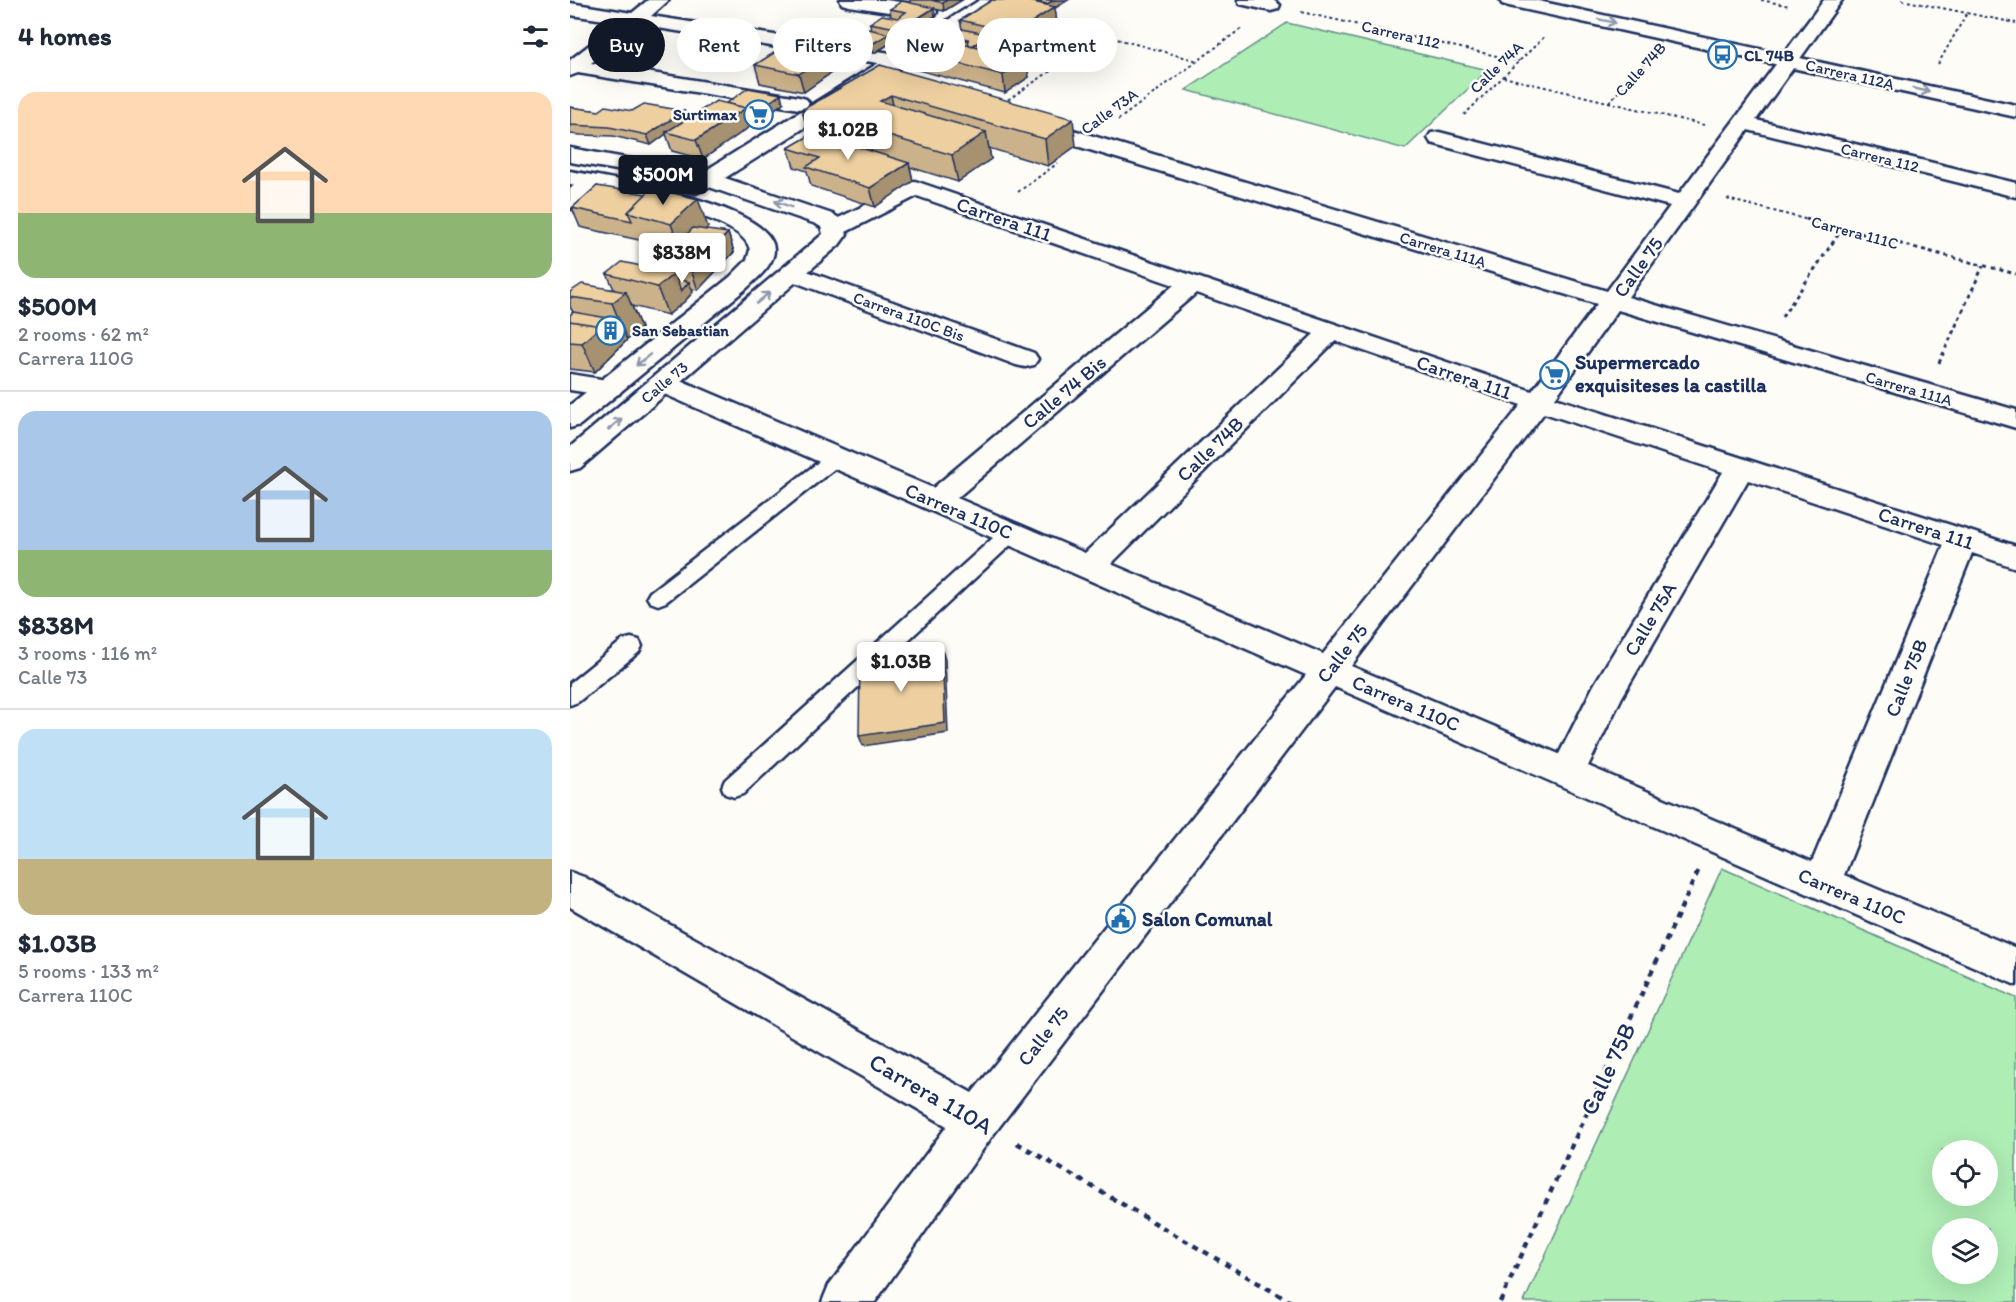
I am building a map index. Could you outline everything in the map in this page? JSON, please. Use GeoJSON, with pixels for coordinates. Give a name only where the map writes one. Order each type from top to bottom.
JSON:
{"type":"FeatureCollection","features":[{"type":"Feature","properties":{"kind":"street"},"geometry":{"type":"LineString","coordinates":[[638,18],[660,0]]}},
{"type":"Feature","properties":{"kind":"street"},"geometry":{"type":"LineString","coordinates":[[849,0],[928,12]]}},
{"type":"Feature","properties":{"kind":"street"},"geometry":{"type":"LineString","coordinates":[[964,18],[993,0]]}},
{"type":"Feature","properties":{"kind":"street"},"geometry":{"type":"LineString","coordinates":[[1247,0],[1271,5]]}},
{"type":"Feature","properties":{"kind":"street","name":"Carrera 112A"},"geometry":{"type":"LineString","coordinates":[[1509,0],[2016,111]]}},
{"type":"Feature","properties":{"kind":"street","name":"Calle 75"},"geometry":{"type":"LineString","coordinates":[[846,1302],[978,1120],[1538,402],[1833,0]]}},
{"type":"Feature","properties":{"kind":"street"},"geometry":{"type":"LineString","coordinates":[[570,9],[623,18]]}},
{"type":"Feature","properties":{"kind":"street"},"geometry":{"type":"LineString","coordinates":[[665,25],[885,58]]}},
{"type":"Feature","properties":{"kind":"street"},"geometry":{"type":"LineString","coordinates":[[571,67],[588,55]]}},
{"type":"Feature","properties":{"kind":"street"},"geometry":{"type":"LineString","coordinates":[[571,67],[799,103]]}},
{"type":"Feature","properties":{"kind":"street"},"geometry":{"type":"LineString","coordinates":[[570,202],[581,180],[674,199],[885,67]]}},
{"type":"Feature","properties":{"kind":"street"},"geometry":{"type":"LineString","coordinates":[[871,76],[903,86]]}},
{"type":"Feature","properties":{"kind":"street","name":"Carrera 111A"},"geometry":{"type":"LineString","coordinates":[[990,112],[1613,301],[2016,419]]}},
{"type":"Feature","properties":{"kind":"street","name":"Carrera 112"},"geometry":{"type":"LineString","coordinates":[[1740,128],[2016,190]]}},
{"type":"Feature","properties":{"kind":"street"},"geometry":{"type":"LineString","coordinates":[[1439,138],[1690,197]]}},
{"type":"Feature","properties":{"kind":"street"},"geometry":{"type":"LineString","coordinates":[[570,155],[706,179],[824,219],[831,223],[834,229]]}},
{"type":"Feature","properties":{"kind":"street","name":"Carrera 111"},"geometry":{"type":"LineString","coordinates":[[834,229],[915,188],[1538,402],[2016,557]]}},
{"type":"Feature","properties":{"kind":"street","name":"Calle 73"},"geometry":{"type":"LineString","coordinates":[[570,419],[753,269],[762,254],[761,243],[754,235],[727,218],[674,199]]}},
{"type":"Feature","properties":{"kind":"street","name":"Calle 73"},"geometry":{"type":"LineString","coordinates":[[570,462],[831,240],[834,229]]}},
{"type":"Feature","properties":{"kind":"street","name":"Carrera 110C Bis"},"geometry":{"type":"LineString","coordinates":[[793,273],[1025,359]]}},
{"type":"Feature","properties":{"kind":"street","name":"Calle 74 Bis"},"geometry":{"type":"LineString","coordinates":[[936,501],[1192,284]]}},
{"type":"Feature","properties":{"kind":"street","name":"Calle 74B"},"geometry":{"type":"LineString","coordinates":[[1089,567],[1331,331]]}},
{"type":"Feature","properties":{"kind":"street"},"geometry":{"type":"LineString","coordinates":[[570,382],[609,388]]}},
{"type":"Feature","properties":{"kind":"street","name":"Carrera 110C"},"geometry":{"type":"LineString","coordinates":[[663,384],[2016,967]]}},
{"type":"Feature","properties":{"kind":"street","name":"Calle 75A"},"geometry":{"type":"LineString","coordinates":[[1567,773],[1606,694],[1740,468]]}},
{"type":"Feature","properties":{"kind":"street","name":"Calle 75B"},"geometry":{"type":"LineString","coordinates":[[1822,883],[1962,539]]}},
{"type":"Feature","properties":{"kind":"street","name":"Carrera 110A"},"geometry":{"type":"LineString","coordinates":[[570,888],[978,1120]]}},
{"type":"Feature","properties":{"kind":"lane"},"geometry":{"type":"LineString","coordinates":[[658,597],[836,459]]}},
{"type":"Feature","properties":{"kind":"lane"},"geometry":{"type":"LineString","coordinates":[[734,787],[1011,533]]}},
{"type":"Feature","properties":{"kind":"lane"},"geometry":{"type":"LineString","coordinates":[[570,696],[631,646]]}},
{"type":"Feature","properties":{"kind":"path"},"geometry":{"type":"LineString","coordinates":[[1902,0],[2016,22]]}},
{"type":"Feature","properties":{"kind":"path","name":"Calle 73A"},"geometry":{"type":"LineString","coordinates":[[988,213],[1088,142],[1271,5]]}},
{"type":"Feature","properties":{"kind":"path","name":"Carrera 112"},"geometry":{"type":"LineString","coordinates":[[1271,5],[1519,61]]}},
{"type":"Feature","properties":{"kind":"path","name":"Calle 74A"},"geometry":{"type":"LineString","coordinates":[[1439,138],[1569,13]]}},
{"type":"Feature","properties":{"kind":"path"},"geometry":{"type":"LineString","coordinates":[[1922,90],[1968,13]]}},
{"type":"Feature","properties":{"kind":"path","name":"Calle 74B"},"geometry":{"type":"LineString","coordinates":[[1609,102],[1671,35]]}},
{"type":"Feature","properties":{"kind":"path"},"geometry":{"type":"LineString","coordinates":[[1117,38],[1198,61]]}},
{"type":"Feature","properties":{"kind":"path"},"geometry":{"type":"LineString","coordinates":[[990,112],[1048,72]]}},
{"type":"Feature","properties":{"kind":"path"},"geometry":{"type":"LineString","coordinates":[[1503,77],[1609,102],[1740,128]]}},
{"type":"Feature","properties":{"kind":"path","name":"Carrera 111C"},"geometry":{"type":"LineString","coordinates":[[1690,197],[1842,229],[2016,274]]}},
{"type":"Feature","properties":{"kind":"path"},"geometry":{"type":"LineString","coordinates":[[1763,345],[1842,229]]}},
{"type":"Feature","properties":{"kind":"path"},"geometry":{"type":"LineString","coordinates":[[1926,393],[1983,266]]}},
{"type":"Feature","properties":{"kind":"path","name":"Calle 75B"},"geometry":{"type":"LineString","coordinates":[[1500,1302],[1714,836]]}},
{"type":"Feature","properties":{"kind":"path","name":"Carrera 110A"},"geometry":{"type":"LineString","coordinates":[[978,1120],[1291,1302]]}},
{"type":"Feature","properties":{"kind":"green space"},"geometry":{"type":"Polygon","coordinates":[[[1287,23],[1488,70],[1405,149],[1186,90],[1287,23]]]}},
{"type":"Feature","properties":{"kind":"green space"},"geometry":{"type":"Polygon","coordinates":[[[1722,868],[2016,998],[2016,1302],[1524,1302],[1722,868]]]}},
{"type":"Feature","properties":{"kind":"building"},"geometry":{"type":"Polygon","coordinates":[[[931,0],[947,0],[943,3],[931,0]]]}},
{"type":"Feature","properties":{"kind":"building"},"geometry":{"type":"Polygon","coordinates":[[[992,0],[1025,0],[1055,7],[1038,18],[977,18],[977,24],[965,21],[963,18],[992,0]]]}},
{"type":"Feature","properties":{"kind":"building"},"geometry":{"type":"Polygon","coordinates":[[[1030,0],[1054,0],[1047,4],[1030,0]]]}},
{"type":"Feature","properties":{"kind":"building"},"geometry":{"type":"Polygon","coordinates":[[[902,1],[934,8],[918,18],[898,18],[906,12],[890,9],[902,1]]]}},
{"type":"Feature","properties":{"kind":"building"},"geometry":{"type":"Polygon","coordinates":[[[882,15],[898,18],[885,18],[885,26],[873,24],[873,21],[882,15]]]}},
{"type":"Feature","properties":{"kind":"building"},"geometry":{"type":"Polygon","coordinates":[[[873,30],[885,33],[885,36],[873,43],[873,30]]]}},
{"type":"Feature","properties":{"kind":"building"},"geometry":{"type":"Polygon","coordinates":[[[965,30],[977,32],[977,43],[969,45],[968,39],[965,38],[965,30]]]}},
{"type":"Feature","properties":{"kind":"building"},"geometry":{"type":"Polygon","coordinates":[[[965,44],[977,47],[977,68],[965,65],[965,44]]]}},
{"type":"Feature","properties":{"kind":"building"},"geometry":{"type":"Polygon","coordinates":[[[773,53],[773,69],[761,66],[761,61],[773,53]]]}},
{"type":"Feature","properties":{"kind":"building"},"geometry":{"type":"Polygon","coordinates":[[[880,65],[885,66],[885,72],[905,72],[1073,119],[1045,139],[891,95],[880,101],[986,132],[952,155],[802,110],[868,72],[873,72],[873,69],[880,65]]]}},
{"type":"Feature","properties":{"kind":"building"},"geometry":{"type":"Polygon","coordinates":[[[991,72],[1007,72],[1003,75],[991,72]]]}},
{"type":"Feature","properties":{"kind":"building"},"geometry":{"type":"Polygon","coordinates":[[[748,88],[781,94],[748,117],[746,108],[727,103],[748,88]]]}},
{"type":"Feature","properties":{"kind":"building"},"geometry":{"type":"Polygon","coordinates":[[[716,101],[746,108],[696,140],[666,132],[716,101]]]}},
{"type":"Feature","properties":{"kind":"building"},"geometry":{"type":"Polygon","coordinates":[[[644,104],[684,111],[647,135],[609,127],[570,125],[570,107],[599,111],[606,106],[632,111],[644,104]]]}},
{"type":"Feature","properties":{"kind":"building"},"geometry":{"type":"Polygon","coordinates":[[[814,133],[909,163],[870,188],[806,167],[820,158],[788,148],[814,133]]]}},
{"type":"Feature","properties":{"kind":"building"},"geometry":{"type":"Polygon","coordinates":[[[597,186],[646,194],[628,212],[632,221],[572,208],[597,186]]]}},
{"type":"Feature","properties":{"kind":"building"},"geometry":{"type":"Polygon","coordinates":[[[652,188],[698,199],[671,224],[628,212],[652,188]]]}},
{"type":"Feature","properties":{"kind":"building"},"geometry":{"type":"Polygon","coordinates":[[[693,228],[728,233],[691,270],[658,264],[693,228]]]}},
{"type":"Feature","properties":{"kind":"building"},"geometry":{"type":"Polygon","coordinates":[[[622,262],[675,273],[657,287],[607,274],[622,262]]]}},
{"type":"Feature","properties":{"kind":"building"},"geometry":{"type":"Polygon","coordinates":[[[677,279],[689,282],[681,291],[677,279]]]}},
{"type":"Feature","properties":{"kind":"building"},"geometry":{"type":"Polygon","coordinates":[[[582,284],[626,292],[612,303],[570,297],[570,292],[582,284]]]}},
{"type":"Feature","properties":{"kind":"building"},"geometry":{"type":"Polygon","coordinates":[[[573,312],[619,320],[604,335],[601,326],[570,321],[570,315],[573,312]]]}},
{"type":"Feature","properties":{"kind":"building"},"geometry":{"type":"Polygon","coordinates":[[[570,321],[601,326],[582,343],[570,342],[570,321]]]}},
{"type":"Feature","properties":{"kind":"building"},"geometry":{"type":"Polygon","coordinates":[[[942,650],[945,723],[859,736],[860,662],[942,650]]]}},
{"type":"Feature","properties":{"kind":"place","name":"CL 74B"},"geometry":{"type":"Point","coordinates":[1723,55]}},
{"type":"Feature","properties":{"kind":"place","name":"Surtimax"},"geometry":{"type":"Point","coordinates":[758,114]}},
{"type":"Feature","properties":{"kind":"place","name":"San Sebastian"},"geometry":{"type":"Point","coordinates":[611,330]}},
{"type":"Feature","properties":{"kind":"place","name":"Supermercado exquisiteses la castilla"},"geometry":{"type":"Point","coordinates":[1554,374]}},
{"type":"Feature","properties":{"kind":"place","name":"Salon Comunal"},"geometry":{"type":"Point","coordinates":[1121,919]}}]}
